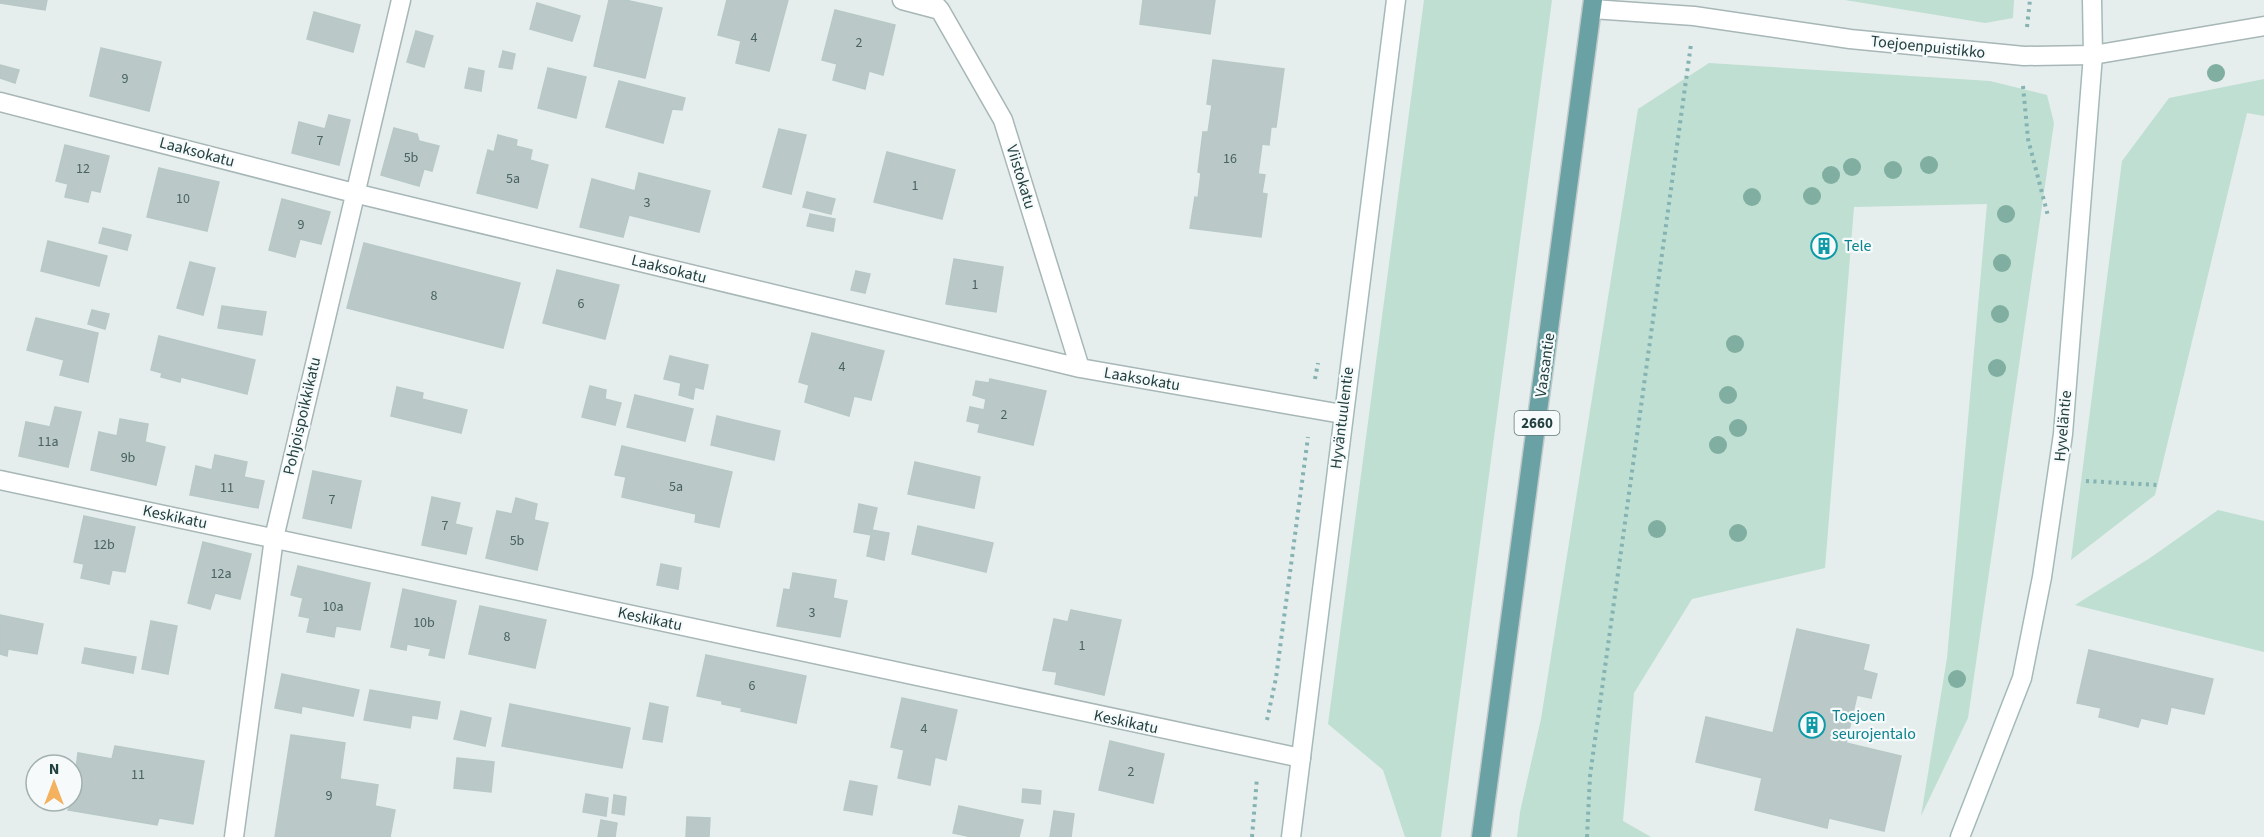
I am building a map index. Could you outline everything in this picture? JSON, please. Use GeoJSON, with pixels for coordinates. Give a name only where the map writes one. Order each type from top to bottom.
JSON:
{"type":"FeatureCollection","features":[{"type":"Feature","properties":{"kind":"main road","name":"Vaasantie"},"geometry":{"type":"LineString","coordinates":[[1481,837],[1593,4]]}},
{"type":"Feature","properties":{"kind":"street","name":"Pohjoispoikkikatu"},"geometry":{"type":"LineString","coordinates":[[234,837],[274,538],[400,0]]}},
{"type":"Feature","properties":{"kind":"street"},"geometry":{"type":"LineString","coordinates":[[902,0],[936,5]]}},
{"type":"Feature","properties":{"kind":"street","name":"Hyväntuulentie"},"geometry":{"type":"LineString","coordinates":[[1291,837],[1342,414],[1396,0]]}},
{"type":"Feature","properties":{"kind":"street","name":"Hyveläntie"},"geometry":{"type":"LineString","coordinates":[[1960,837],[2022,678],[2042,577],[2057,479],[2092,55],[2092,0]]}},
{"type":"Feature","properties":{"kind":"street","name":"Toejoenpuistikko"},"geometry":{"type":"LineString","coordinates":[[1593,4],[1694,16],[1862,41],[2024,56],[2092,55],[2264,26]]}},
{"type":"Feature","properties":{"kind":"street","name":"Viistokatu"},"geometry":{"type":"LineString","coordinates":[[936,5],[1003,120],[1080,368]]}},
{"type":"Feature","properties":{"kind":"street","name":"Laaksokatu"},"geometry":{"type":"LineString","coordinates":[[0,102],[354,193],[1080,368],[1342,414]]}},
{"type":"Feature","properties":{"kind":"street","name":"Keskikatu"},"geometry":{"type":"LineString","coordinates":[[0,480],[1301,758]]}},
{"type":"Feature","properties":{"kind":"path"},"geometry":{"type":"LineString","coordinates":[[2030,0],[2024,56],[2023,100],[2028,139],[2047,208],[2049,226]]}},
{"type":"Feature","properties":{"kind":"path"},"geometry":{"type":"LineString","coordinates":[[1587,837],[1590,776],[1694,16]]}},
{"type":"Feature","properties":{"kind":"path"},"geometry":{"type":"LineString","coordinates":[[2057,479],[2158,485]]}},
{"type":"Feature","properties":{"kind":"green space"},"geometry":{"type":"Polygon","coordinates":[[[1424,0],[1552,0],[1441,837],[1405,837],[1383,770],[1328,724],[1424,0]]]}},
{"type":"Feature","properties":{"kind":"green space"},"geometry":{"type":"Polygon","coordinates":[[[1845,0],[2014,0],[2013,18],[1985,23],[1845,0]]]}},
{"type":"Feature","properties":{"kind":"green space"},"geometry":{"type":"Polygon","coordinates":[[[1709,63],[1990,81],[2047,95],[2054,123],[1968,718],[1921,816],[1947,658],[1987,204],[1854,207],[1825,568],[1692,599],[1634,693],[1623,821],[1651,837],[1517,837],[1520,812],[1541,719],[1638,109],[1709,63]]]}},
{"type":"Feature","properties":{"kind":"green space"},"geometry":{"type":"Polygon","coordinates":[[[2264,79],[2264,116],[2247,113],[2155,495],[2071,560],[2122,161],[2169,98],[2264,79]]]}},
{"type":"Feature","properties":{"kind":"green space"},"geometry":{"type":"Polygon","coordinates":[[[2218,510],[2264,521],[2264,652],[2075,605],[2150,558],[2218,510]]]}},
{"type":"Feature","properties":{"kind":"building"},"geometry":{"type":"Polygon","coordinates":[[[0,0],[47,0],[45,10],[0,3],[0,0]]]}},
{"type":"Feature","properties":{"kind":"building"},"geometry":{"type":"Polygon","coordinates":[[[609,0],[625,0],[662,8],[645,78],[594,66],[609,0]]]}},
{"type":"Feature","properties":{"kind":"building"},"geometry":{"type":"Polygon","coordinates":[[[727,0],[788,0],[769,71],[736,63],[741,41],[718,35],[727,0]]]}},
{"type":"Feature","properties":{"kind":"building"},"geometry":{"type":"Polygon","coordinates":[[[1143,0],[1215,0],[1210,34],[1140,24],[1143,0]]]}},
{"type":"Feature","properties":{"kind":"building"},"geometry":{"type":"Polygon","coordinates":[[[537,3],[580,16],[572,41],[530,29],[537,3]]]}},
{"type":"Feature","properties":{"kind":"building"},"geometry":{"type":"Polygon","coordinates":[[[835,10],[895,25],[883,75],[869,71],[865,89],[833,80],[837,64],[822,60],[835,10]]]}},
{"type":"Feature","properties":{"kind":"building"},"geometry":{"type":"Polygon","coordinates":[[[314,12],[360,25],[353,52],[307,39],[314,12]]]}},
{"type":"Feature","properties":{"kind":"building"},"geometry":{"type":"Polygon","coordinates":[[[416,31],[433,36],[424,67],[407,62],[416,31]]]}},
{"type":"Feature","properties":{"kind":"building"},"geometry":{"type":"Polygon","coordinates":[[[101,48],[161,62],[149,111],[90,96],[101,48]]]}},
{"type":"Feature","properties":{"kind":"building"},"geometry":{"type":"Polygon","coordinates":[[[503,51],[515,54],[512,69],[499,67],[503,51]]]}},
{"type":"Feature","properties":{"kind":"building"},"geometry":{"type":"Polygon","coordinates":[[[1213,60],[1284,69],[1276,127],[1271,127],[1269,145],[1262,144],[1258,174],[1265,175],[1262,193],[1267,194],[1261,237],[1190,228],[1195,197],[1198,198],[1201,173],[1198,172],[1203,132],[1208,132],[1212,105],[1207,104],[1213,60]]]}},
{"type":"Feature","properties":{"kind":"building"},"geometry":{"type":"Polygon","coordinates":[[[0,65],[19,70],[15,83],[0,78],[0,65]]]}},
{"type":"Feature","properties":{"kind":"building"},"geometry":{"type":"Polygon","coordinates":[[[469,68],[484,71],[481,91],[465,88],[469,68]]]}},
{"type":"Feature","properties":{"kind":"building"},"geometry":{"type":"Polygon","coordinates":[[[548,68],[586,77],[576,118],[538,108],[548,68]]]}},
{"type":"Feature","properties":{"kind":"building"},"geometry":{"type":"Polygon","coordinates":[[[619,81],[685,98],[682,110],[672,109],[663,143],[606,127],[619,81]]]}},
{"type":"Feature","properties":{"kind":"building"},"geometry":{"type":"Polygon","coordinates":[[[329,115],[350,120],[339,165],[292,153],[299,122],[325,129],[329,115]]]}},
{"type":"Feature","properties":{"kind":"building"},"geometry":{"type":"Polygon","coordinates":[[[394,128],[417,134],[419,141],[439,146],[432,171],[424,169],[419,186],[381,175],[394,128]]]}},
{"type":"Feature","properties":{"kind":"building"},"geometry":{"type":"Polygon","coordinates":[[[779,129],[806,135],[791,194],[763,187],[779,129]]]}},
{"type":"Feature","properties":{"kind":"building"},"geometry":{"type":"Polygon","coordinates":[[[498,135],[517,140],[516,146],[532,150],[530,160],[548,165],[537,208],[477,193],[488,150],[494,152],[498,135]]]}},
{"type":"Feature","properties":{"kind":"building"},"geometry":{"type":"Polygon","coordinates":[[[65,145],[109,156],[100,192],[91,190],[88,202],[65,197],[68,184],[56,181],[65,145]]]}},
{"type":"Feature","properties":{"kind":"building"},"geometry":{"type":"Polygon","coordinates":[[[887,152],[955,170],[942,219],[874,202],[887,152]]]}},
{"type":"Feature","properties":{"kind":"building"},"geometry":{"type":"Polygon","coordinates":[[[159,168],[219,182],[207,231],[147,217],[159,168]]]}},
{"type":"Feature","properties":{"kind":"building"},"geometry":{"type":"Polygon","coordinates":[[[639,173],[710,191],[699,232],[629,215],[623,237],[580,227],[592,179],[635,191],[639,173]]]}},
{"type":"Feature","properties":{"kind":"building"},"geometry":{"type":"Polygon","coordinates":[[[807,192],[835,199],[831,214],[803,207],[807,192]]]}},
{"type":"Feature","properties":{"kind":"building"},"geometry":{"type":"Polygon","coordinates":[[[282,199],[330,212],[321,244],[300,239],[295,257],[269,250],[282,199]]]}},
{"type":"Feature","properties":{"kind":"building"},"geometry":{"type":"Polygon","coordinates":[[[810,214],[835,219],[833,231],[807,226],[810,214]]]}},
{"type":"Feature","properties":{"kind":"building"},"geometry":{"type":"Polygon","coordinates":[[[103,228],[131,235],[127,250],[99,243],[103,228]]]}},
{"type":"Feature","properties":{"kind":"building"},"geometry":{"type":"Polygon","coordinates":[[[48,241],[107,256],[99,286],[41,271],[48,241]]]}},
{"type":"Feature","properties":{"kind":"building"},"geometry":{"type":"Polygon","coordinates":[[[364,243],[520,283],[503,348],[347,308],[364,243]]]}},
{"type":"Feature","properties":{"kind":"building","name":"Tele"},"geometry":{"type":"Polygon","coordinates":[[[1817,243],[1832,243],[1831,250],[1817,250],[1817,243]]]}},
{"type":"Feature","properties":{"kind":"building"},"geometry":{"type":"Polygon","coordinates":[[[954,259],[1003,267],[996,312],[946,304],[954,259]]]}},
{"type":"Feature","properties":{"kind":"building"},"geometry":{"type":"Polygon","coordinates":[[[190,262],[215,268],[203,315],[177,308],[190,262]]]}},
{"type":"Feature","properties":{"kind":"building"},"geometry":{"type":"Polygon","coordinates":[[[557,270],[619,285],[605,339],[543,323],[557,270]]]}},
{"type":"Feature","properties":{"kind":"building"},"geometry":{"type":"Polygon","coordinates":[[[856,271],[870,274],[865,293],[851,290],[856,271]]]}},
{"type":"Feature","properties":{"kind":"building"},"geometry":{"type":"Polygon","coordinates":[[[222,306],[266,312],[262,335],[218,328],[222,306]]]}},
{"type":"Feature","properties":{"kind":"building"},"geometry":{"type":"Polygon","coordinates":[[[92,310],[109,314],[105,329],[88,324],[92,310]]]}},
{"type":"Feature","properties":{"kind":"building"},"geometry":{"type":"Polygon","coordinates":[[[36,318],[98,333],[88,382],[60,375],[64,360],[27,350],[36,318]]]}},
{"type":"Feature","properties":{"kind":"building"},"geometry":{"type":"Polygon","coordinates":[[[812,333],[884,351],[871,400],[854,396],[849,416],[805,402],[809,385],[799,382],[812,333]]]}},
{"type":"Feature","properties":{"kind":"building"},"geometry":{"type":"Polygon","coordinates":[[[159,336],[255,360],[247,394],[181,377],[180,382],[161,377],[162,373],[151,370],[159,336]]]}},
{"type":"Feature","properties":{"kind":"building"},"geometry":{"type":"Polygon","coordinates":[[[670,356],[708,365],[703,389],[695,387],[693,399],[679,395],[681,383],[664,379],[670,356]]]}},
{"type":"Feature","properties":{"kind":"building"},"geometry":{"type":"Polygon","coordinates":[[[990,379],[1046,391],[1033,445],[978,432],[980,424],[967,421],[970,407],[984,410],[986,399],[973,395],[976,381],[989,383],[990,379]]]}},
{"type":"Feature","properties":{"kind":"building"},"geometry":{"type":"Polygon","coordinates":[[[590,386],[606,390],[605,399],[621,403],[615,425],[582,417],[590,386]]]}},
{"type":"Feature","properties":{"kind":"building"},"geometry":{"type":"Polygon","coordinates":[[[397,387],[423,393],[422,399],[467,410],[461,433],[391,416],[397,387]]]}},
{"type":"Feature","properties":{"kind":"building"},"geometry":{"type":"Polygon","coordinates":[[[635,395],[693,409],[685,441],[627,427],[635,395]]]}},
{"type":"Feature","properties":{"kind":"building"},"geometry":{"type":"Polygon","coordinates":[[[55,407],[81,412],[68,467],[19,456],[26,422],[50,427],[55,407]]]}},
{"type":"Feature","properties":{"kind":"building"},"geometry":{"type":"Polygon","coordinates":[[[717,416],[780,431],[774,460],[711,445],[717,416]]]}},
{"type":"Feature","properties":{"kind":"building"},"geometry":{"type":"Polygon","coordinates":[[[120,419],[148,424],[145,442],[165,447],[156,485],[91,470],[99,432],[117,436],[120,419]]]}},
{"type":"Feature","properties":{"kind":"building"},"geometry":{"type":"Polygon","coordinates":[[[622,446],[732,472],[719,527],[695,522],[696,514],[622,497],[626,477],[615,475],[622,446]]]}},
{"type":"Feature","properties":{"kind":"building"},"geometry":{"type":"Polygon","coordinates":[[[215,455],[247,462],[244,477],[264,481],[258,508],[190,495],[196,466],[212,470],[215,455]]]}},
{"type":"Feature","properties":{"kind":"building"},"geometry":{"type":"Polygon","coordinates":[[[915,462],[980,477],[974,508],[908,494],[915,462]]]}},
{"type":"Feature","properties":{"kind":"building"},"geometry":{"type":"Polygon","coordinates":[[[313,471],[361,481],[351,528],[303,518],[313,471]]]}},
{"type":"Feature","properties":{"kind":"building"},"geometry":{"type":"Polygon","coordinates":[[[432,497],[460,503],[455,524],[472,528],[466,554],[422,545],[432,497]]]}},
{"type":"Feature","properties":{"kind":"building"},"geometry":{"type":"Polygon","coordinates":[[[516,498],[537,504],[534,520],[548,523],[537,570],[486,558],[497,511],[512,514],[516,498]]]}},
{"type":"Feature","properties":{"kind":"building"},"geometry":{"type":"Polygon","coordinates":[[[859,504],[877,508],[871,535],[854,532],[859,504]]]}},
{"type":"Feature","properties":{"kind":"building"},"geometry":{"type":"Polygon","coordinates":[[[84,516],[135,527],[125,572],[112,570],[109,584],[81,578],[84,564],[74,562],[84,516]]]}},
{"type":"Feature","properties":{"kind":"building"},"geometry":{"type":"Polygon","coordinates":[[[918,526],[993,543],[986,572],[912,554],[918,526]]]}},
{"type":"Feature","properties":{"kind":"building"},"geometry":{"type":"Polygon","coordinates":[[[872,530],[889,533],[884,560],[867,556],[872,530]]]}},
{"type":"Feature","properties":{"kind":"building"},"geometry":{"type":"Polygon","coordinates":[[[203,542],[251,554],[240,599],[215,593],[210,609],[188,603],[203,542]]]}},
{"type":"Feature","properties":{"kind":"building"},"geometry":{"type":"Polygon","coordinates":[[[661,564],[681,568],[678,589],[657,585],[661,564]]]}},
{"type":"Feature","properties":{"kind":"building"},"geometry":{"type":"Polygon","coordinates":[[[298,566],[370,583],[360,630],[336,626],[334,637],[307,632],[310,618],[299,616],[303,598],[291,595],[298,566]]]}},
{"type":"Feature","properties":{"kind":"building"},"geometry":{"type":"Polygon","coordinates":[[[793,573],[836,580],[833,598],[847,601],[840,637],[777,626],[784,589],[790,590],[793,573]]]}},
{"type":"Feature","properties":{"kind":"building"},"geometry":{"type":"Polygon","coordinates":[[[403,589],[456,601],[444,658],[429,655],[431,649],[407,644],[406,650],[391,647],[403,589]]]}},
{"type":"Feature","properties":{"kind":"building"},"geometry":{"type":"Polygon","coordinates":[[[480,606],[546,620],[535,668],[469,654],[480,606]]]}},
{"type":"Feature","properties":{"kind":"building"},"geometry":{"type":"Polygon","coordinates":[[[1071,610],[1121,620],[1104,695],[1055,684],[1057,672],[1043,670],[1054,619],[1068,622],[1071,610]]]}},
{"type":"Feature","properties":{"kind":"building"},"geometry":{"type":"Polygon","coordinates":[[[0,615],[43,624],[37,654],[8,649],[7,656],[0,654],[0,615]]]}},
{"type":"Feature","properties":{"kind":"building"},"geometry":{"type":"Polygon","coordinates":[[[151,621],[177,626],[168,674],[142,669],[151,621]]]}},
{"type":"Feature","properties":{"kind":"building","name":"Toejoen seurojentalo"},"geometry":{"type":"Polygon","coordinates":[[[1797,629],[1869,645],[1863,670],[1877,674],[1871,698],[1857,695],[1846,743],[1901,756],[1884,831],[1829,818],[1827,828],[1755,810],[1762,778],[1696,762],[1706,717],[1773,733],[1797,629]]]}},
{"type":"Feature","properties":{"kind":"building"},"geometry":{"type":"Polygon","coordinates":[[[85,648],[136,657],[133,673],[82,663],[85,648]]]}},
{"type":"Feature","properties":{"kind":"building"},"geometry":{"type":"Polygon","coordinates":[[[2089,650],[2213,679],[2204,714],[2171,707],[2167,724],[2141,718],[2138,727],[2099,717],[2101,708],[2077,703],[2089,650]]]}},
{"type":"Feature","properties":{"kind":"building"},"geometry":{"type":"Polygon","coordinates":[[[706,655],[806,676],[796,723],[741,711],[742,708],[722,704],[722,701],[697,696],[706,655]]]}},
{"type":"Feature","properties":{"kind":"building"},"geometry":{"type":"Polygon","coordinates":[[[282,674],[359,690],[353,716],[302,706],[301,713],[275,708],[282,674]]]}},
{"type":"Feature","properties":{"kind":"building"},"geometry":{"type":"Polygon","coordinates":[[[370,690],[440,702],[437,719],[412,715],[410,728],[364,720],[370,690]]]}},
{"type":"Feature","properties":{"kind":"building"},"geometry":{"type":"Polygon","coordinates":[[[902,698],[957,710],[946,760],[935,757],[930,785],[898,778],[904,750],[891,747],[902,698]]]}},
{"type":"Feature","properties":{"kind":"building"},"geometry":{"type":"Polygon","coordinates":[[[650,703],[668,707],[662,742],[643,739],[650,703]]]}},
{"type":"Feature","properties":{"kind":"building"},"geometry":{"type":"Polygon","coordinates":[[[510,704],[630,728],[622,768],[502,746],[510,704]]]}},
{"type":"Feature","properties":{"kind":"building"},"geometry":{"type":"Polygon","coordinates":[[[461,711],[491,718],[485,746],[454,739],[461,711]]]}},
{"type":"Feature","properties":{"kind":"building"},"geometry":{"type":"Polygon","coordinates":[[[291,735],[345,743],[340,779],[378,785],[375,806],[395,810],[390,837],[275,837],[291,735]]]}},
{"type":"Feature","properties":{"kind":"building"},"geometry":{"type":"Polygon","coordinates":[[[1110,741],[1164,754],[1153,803],[1099,790],[1110,741]]]}},
{"type":"Feature","properties":{"kind":"building"},"geometry":{"type":"Polygon","coordinates":[[[115,746],[204,761],[193,824],[159,818],[157,825],[84,813],[84,754],[112,759],[115,746]]]}},
{"type":"Feature","properties":{"kind":"building"},"geometry":{"type":"Polygon","coordinates":[[[457,758],[494,762],[491,792],[454,788],[457,758]]]}},
{"type":"Feature","properties":{"kind":"building"},"geometry":{"type":"Polygon","coordinates":[[[850,781],[877,786],[872,815],[844,810],[850,781]]]}},
{"type":"Feature","properties":{"kind":"building"},"geometry":{"type":"Polygon","coordinates":[[[1023,789],[1041,791],[1040,804],[1022,802],[1023,789]]]}},
{"type":"Feature","properties":{"kind":"building"},"geometry":{"type":"Polygon","coordinates":[[[586,794],[608,798],[606,816],[583,812],[586,794]]]}},
{"type":"Feature","properties":{"kind":"building"},"geometry":{"type":"Polygon","coordinates":[[[614,795],[626,797],[624,815],[612,813],[614,795]]]}},
{"type":"Feature","properties":{"kind":"building"},"geometry":{"type":"Polygon","coordinates":[[[959,806],[1023,820],[1019,837],[972,837],[953,833],[959,806]]]}},
{"type":"Feature","properties":{"kind":"building"},"geometry":{"type":"Polygon","coordinates":[[[1054,811],[1074,814],[1071,837],[1050,837],[1054,811]]]}},
{"type":"Feature","properties":{"kind":"building"},"geometry":{"type":"Polygon","coordinates":[[[687,817],[710,818],[709,837],[686,837],[687,817]]]}},
{"type":"Feature","properties":{"kind":"building"},"geometry":{"type":"Polygon","coordinates":[[[601,820],[617,823],[615,837],[598,837],[601,820]]]}},
{"type":"Feature","properties":{"kind":"place","name":"Tele"},"geometry":{"type":"Point","coordinates":[1824,246]}},
{"type":"Feature","properties":{"kind":"place","name":"Toejoen seurojentalo"},"geometry":{"type":"Point","coordinates":[1812,725]}}]}
